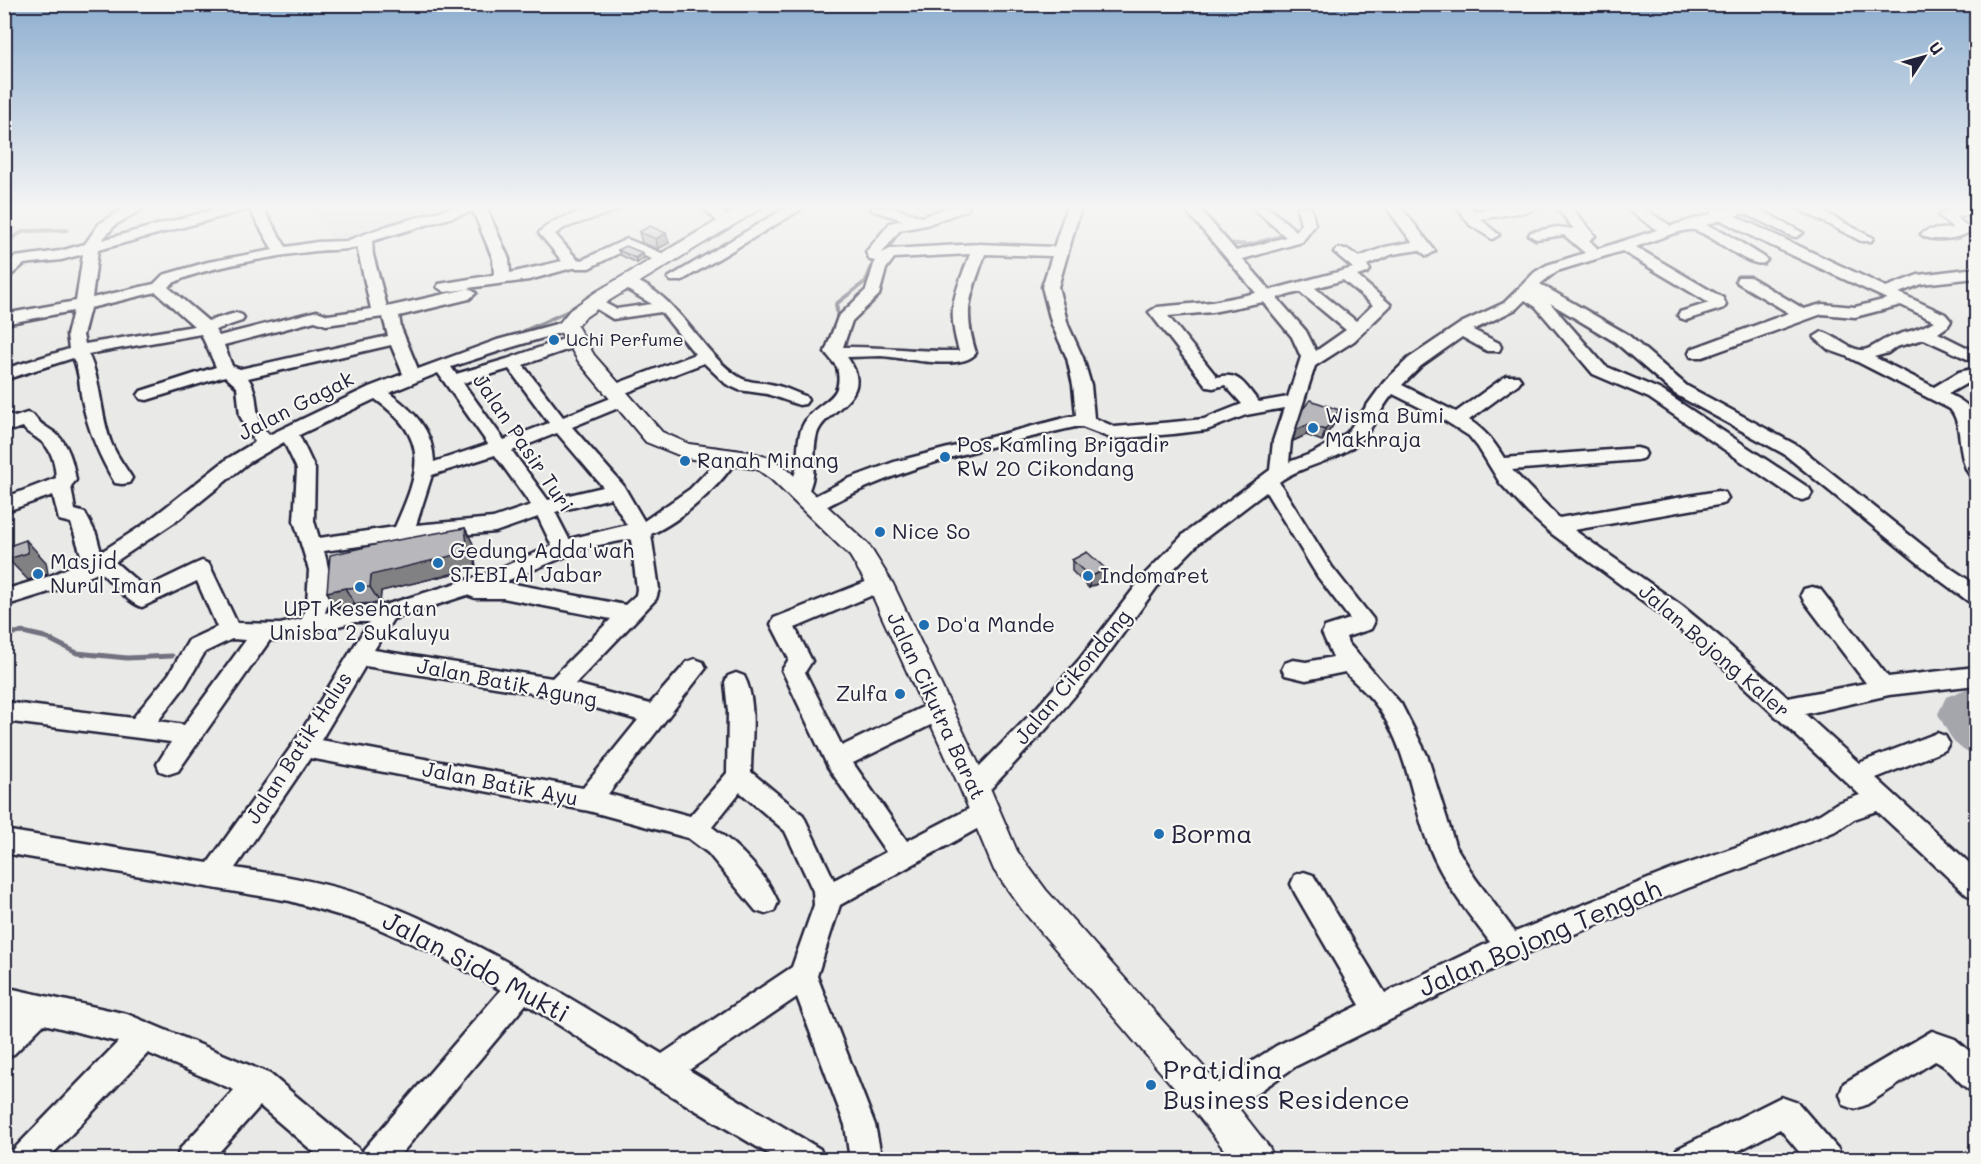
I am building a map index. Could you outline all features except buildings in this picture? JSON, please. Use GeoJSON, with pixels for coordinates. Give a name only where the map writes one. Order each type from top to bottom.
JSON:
{"type":"FeatureCollection","features":[{"type":"Feature","properties":{"kind":"main road"},"geometry":{"type":"LineString","coordinates":[[571,333],[577,314],[660,261]]}},
{"type":"Feature","properties":{"kind":"main road","name":"Jalan Cikutra Barat"},"geometry":{"type":"LineString","coordinates":[[571,333],[586,358],[644,427],[665,443],[686,451],[749,459],[765,464],[803,493],[860,550],[880,584],[939,710],[1005,860],[1035,902],[1213,1105],[1256,1160]]}},
{"type":"Feature","properties":{"kind":"street"},"geometry":{"type":"LineString","coordinates":[[4,274],[18,261]]}},
{"type":"Feature","properties":{"kind":"street"},"geometry":{"type":"LineString","coordinates":[[89,261],[83,305],[75,335],[78,351],[87,369],[91,400],[103,445],[122,478]]}},
{"type":"Feature","properties":{"kind":"street"},"geometry":{"type":"LineString","coordinates":[[4,319],[83,305],[163,277],[231,261]]}},
{"type":"Feature","properties":{"kind":"street"},"geometry":{"type":"LineString","coordinates":[[367,261],[385,312],[412,376]]}},
{"type":"Feature","properties":{"kind":"street"},"geometry":{"type":"LineString","coordinates":[[501,261],[502,277]]}},
{"type":"Feature","properties":{"kind":"street"},"geometry":{"type":"LineString","coordinates":[[445,287],[502,277],[529,275],[572,263],[577,266],[591,261]]}},
{"type":"Feature","properties":{"kind":"street"},"geometry":{"type":"LineString","coordinates":[[676,278],[707,261]]}},
{"type":"Feature","properties":{"kind":"street"},"geometry":{"type":"LineString","coordinates":[[833,352],[846,317],[870,296],[876,287],[876,276],[883,261]]}},
{"type":"Feature","properties":{"kind":"street"},"geometry":{"type":"LineString","coordinates":[[833,352],[881,351],[925,357],[964,356],[968,353],[961,330],[960,304],[975,261]]}},
{"type":"Feature","properties":{"kind":"street"},"geometry":{"type":"LineString","coordinates":[[1057,261],[1050,287],[1060,325],[1075,358],[1082,385],[1085,421]]}},
{"type":"Feature","properties":{"kind":"street"},"geometry":{"type":"LineString","coordinates":[[1237,261],[1300,335],[1309,357],[1281,441],[1274,477],[1325,572],[1362,619],[1363,623],[1359,625],[1333,633],[1348,663],[1358,669],[1392,708],[1416,758],[1443,848],[1457,873],[1510,947]]}},
{"type":"Feature","properties":{"kind":"street"},"geometry":{"type":"LineString","coordinates":[[1255,408],[1229,379],[1213,383],[1157,312],[1212,307],[1267,296],[1362,270],[1358,263],[1362,261]]}},
{"type":"Feature","properties":{"kind":"street","name":"Jalan Cikondang"},"geometry":{"type":"LineString","coordinates":[[827,898],[903,856],[980,800],[1040,720],[1087,666],[1159,572],[1192,538],[1221,514],[1274,477],[1320,457],[1354,437],[1390,386],[1414,362],[1461,330],[1510,306],[1540,274],[1573,261]]}},
{"type":"Feature","properties":{"kind":"street"},"geometry":{"type":"LineString","coordinates":[[1650,261],[1717,301],[1718,305],[1686,315]]}},
{"type":"Feature","properties":{"kind":"street"},"geometry":{"type":"LineString","coordinates":[[1819,261],[1942,319],[1942,323],[1926,333],[1890,343],[1882,349],[1859,356]]}},
{"type":"Feature","properties":{"kind":"street"},"geometry":{"type":"LineString","coordinates":[[1697,352],[1821,309],[1855,312],[1892,297],[1918,280],[1977,273]]}},
{"type":"Feature","properties":{"kind":"street"},"geometry":{"type":"LineString","coordinates":[[1307,364],[1356,330],[1383,304],[1345,274]]}},
{"type":"Feature","properties":{"kind":"street"},"geometry":{"type":"LineString","coordinates":[[163,277],[210,335],[248,397],[246,403],[249,414],[259,437],[267,443]]}},
{"type":"Feature","properties":{"kind":"street"},"geometry":{"type":"LineString","coordinates":[[1744,280],[1803,314]]}},
{"type":"Feature","properties":{"kind":"street"},"geometry":{"type":"LineString","coordinates":[[625,282],[656,299],[665,307],[720,371],[745,386],[770,389],[799,400]]}},
{"type":"Feature","properties":{"kind":"street"},"geometry":{"type":"LineString","coordinates":[[4,375],[78,351],[210,335],[317,316],[326,320],[385,312],[463,297],[469,291],[469,283]]}},
{"type":"Feature","properties":{"kind":"street"},"geometry":{"type":"LineString","coordinates":[[1304,286],[1356,330]]}},
{"type":"Feature","properties":{"kind":"street"},"geometry":{"type":"LineString","coordinates":[[1527,288],[1599,370],[1655,394],[1802,493]]}},
{"type":"Feature","properties":{"kind":"street"},"geometry":{"type":"LineString","coordinates":[[1527,288],[1621,338],[1681,390],[1791,450],[1840,487],[1945,574],[1977,595]]}},
{"type":"Feature","properties":{"kind":"street"},"geometry":{"type":"LineString","coordinates":[[593,302],[613,314],[665,307]]}},
{"type":"Feature","properties":{"kind":"street"},"geometry":{"type":"LineString","coordinates":[[210,335],[236,318]]}},
{"type":"Feature","properties":{"kind":"street"},"geometry":{"type":"LineString","coordinates":[[1461,330],[1493,347]]}},
{"type":"Feature","properties":{"kind":"street"},"geometry":{"type":"LineString","coordinates":[[447,372],[513,363],[571,333]]}},
{"type":"Feature","properties":{"kind":"street","name":"Jalan Gagak"},"geometry":{"type":"LineString","coordinates":[[4,598],[52,585],[99,564],[189,501],[245,456],[375,391],[412,376],[447,372],[501,343],[571,333]]}},
{"type":"Feature","properties":{"kind":"street"},"geometry":{"type":"LineString","coordinates":[[1926,333],[1977,358]]}},
{"type":"Feature","properties":{"kind":"street"},"geometry":{"type":"LineString","coordinates":[[1822,337],[1956,405],[1965,416],[1970,458],[1977,470]]}},
{"type":"Feature","properties":{"kind":"street"},"geometry":{"type":"LineString","coordinates":[[147,395],[232,372],[398,339]]}},
{"type":"Feature","properties":{"kind":"street"},"geometry":{"type":"LineString","coordinates":[[833,352],[848,370],[846,391],[842,400],[832,409],[813,420],[807,436],[803,493],[839,489],[950,452],[1062,424],[1085,421],[1113,433],[1207,424],[1242,410],[1294,401]]}},
{"type":"Feature","properties":{"kind":"street"},"geometry":{"type":"LineString","coordinates":[[424,471],[561,426],[618,395],[706,356]]}},
{"type":"Feature","properties":{"kind":"street"},"geometry":{"type":"LineString","coordinates":[[513,363],[561,426],[615,490],[640,530],[648,589],[645,599],[556,688]]}},
{"type":"Feature","properties":{"kind":"street","name":"Jalan Pasir Turi"},"geometry":{"type":"LineString","coordinates":[[447,372],[543,508],[564,549]]}},
{"type":"Feature","properties":{"kind":"street"},"geometry":{"type":"LineString","coordinates":[[1936,393],[1968,376],[1977,387]]}},
{"type":"Feature","properties":{"kind":"street"},"geometry":{"type":"LineString","coordinates":[[1457,420],[1512,380]]}},
{"type":"Feature","properties":{"kind":"street","name":"Jalan Bojong Kaler"},"geometry":{"type":"LineString","coordinates":[[1390,386],[1457,420],[1475,432],[1520,493],[1555,526],[1674,612],[1713,644],[1977,886]]}},
{"type":"Feature","properties":{"kind":"street"},"geometry":{"type":"LineString","coordinates":[[375,391],[413,422],[421,435],[424,479],[402,533]]}},
{"type":"Feature","properties":{"kind":"street"},"geometry":{"type":"LineString","coordinates":[[4,418],[13,424],[27,419],[33,429],[39,431],[56,446],[64,460],[66,480],[61,485],[4,505]]}},
{"type":"Feature","properties":{"kind":"street"},"geometry":{"type":"LineString","coordinates":[[288,433],[306,469],[304,521],[319,570],[318,603],[311,623]]}},
{"type":"Feature","properties":{"kind":"street"},"geometry":{"type":"LineString","coordinates":[[1500,465],[1637,454]]}},
{"type":"Feature","properties":{"kind":"street"},"geometry":{"type":"LineString","coordinates":[[138,729],[177,680],[197,646],[202,642],[230,632],[260,638],[311,623],[355,614],[385,613],[519,569],[564,549],[612,535],[640,530],[658,523],[697,494],[719,471],[729,456]]}},
{"type":"Feature","properties":{"kind":"street"},"geometry":{"type":"LineString","coordinates":[[61,485],[66,515],[78,518],[99,564],[142,599],[202,568],[230,632]]}},
{"type":"Feature","properties":{"kind":"street"},"geometry":{"type":"LineString","coordinates":[[311,546],[402,533],[495,525],[543,508],[615,490]]}},
{"type":"Feature","properties":{"kind":"street"},"geometry":{"type":"LineString","coordinates":[[1555,526],[1718,498]]}},
{"type":"Feature","properties":{"kind":"street"},"geometry":{"type":"LineString","coordinates":[[880,584],[782,624],[801,661],[793,670],[837,760],[903,856]]}},
{"type":"Feature","properties":{"kind":"street"},"geometry":{"type":"LineString","coordinates":[[458,589],[502,590],[629,614]]}},
{"type":"Feature","properties":{"kind":"street"},"geometry":{"type":"LineString","coordinates":[[1812,595],[1882,687]]}},
{"type":"Feature","properties":{"kind":"street","name":"Jalan Batik Halus"},"geometry":{"type":"LineString","coordinates":[[215,875],[304,747],[385,613]]}},
{"type":"Feature","properties":{"kind":"street"},"geometry":{"type":"LineString","coordinates":[[169,764],[260,638]]}},
{"type":"Feature","properties":{"kind":"street","name":"Jalan Batik Agung"},"geometry":{"type":"LineString","coordinates":[[358,656],[556,688],[655,715]]}},
{"type":"Feature","properties":{"kind":"street"},"geometry":{"type":"LineString","coordinates":[[1293,669],[1306,671],[1348,663]]}},
{"type":"Feature","properties":{"kind":"street"},"geometry":{"type":"LineString","coordinates":[[589,800],[695,668]]}},
{"type":"Feature","properties":{"kind":"street"},"geometry":{"type":"LineString","coordinates":[[1782,709],[1882,687],[1977,676]]}},
{"type":"Feature","properties":{"kind":"street"},"geometry":{"type":"LineString","coordinates":[[736,682],[740,712],[739,776],[695,829],[717,845],[765,902]]}},
{"type":"Feature","properties":{"kind":"street"},"geometry":{"type":"LineString","coordinates":[[837,760],[939,710]]}},
{"type":"Feature","properties":{"kind":"street"},"geometry":{"type":"LineString","coordinates":[[4,711],[189,735]]}},
{"type":"Feature","properties":{"kind":"street"},"geometry":{"type":"LineString","coordinates":[[1855,776],[1937,742]]}},
{"type":"Feature","properties":{"kind":"street","name":"Jalan Batik Ayu"},"geometry":{"type":"LineString","coordinates":[[304,747],[589,800],[695,829]]}},
{"type":"Feature","properties":{"kind":"street"},"geometry":{"type":"LineString","coordinates":[[739,776],[794,823],[827,898],[803,976],[860,1125],[866,1160]]}},
{"type":"Feature","properties":{"kind":"street","name":"Jalan Bojong Tengah"},"geometry":{"type":"LineString","coordinates":[[1213,1105],[1286,1056],[1510,947],[1682,878],[1774,845],[1829,822],[1846,811],[1881,799]]}},
{"type":"Feature","properties":{"kind":"street","name":"Jalan Sido Mukti"},"geometry":{"type":"LineString","coordinates":[[4,841],[290,889],[370,911],[448,946],[523,986],[809,1160]]}},
{"type":"Feature","properties":{"kind":"street"},"geometry":{"type":"LineString","coordinates":[[1304,884],[1379,1009]]}},
{"type":"Feature","properties":{"kind":"street"},"geometry":{"type":"LineString","coordinates":[[661,1072],[803,976]]}},
{"type":"Feature","properties":{"kind":"street"},"geometry":{"type":"LineString","coordinates":[[375,1160],[523,986]]}},
{"type":"Feature","properties":{"kind":"street"},"geometry":{"type":"LineString","coordinates":[[4,1001],[127,1029],[260,1085],[348,1160]]}},
{"type":"Feature","properties":{"kind":"street"},"geometry":{"type":"LineString","coordinates":[[4,1044],[39,1009]]}},
{"type":"Feature","properties":{"kind":"street"},"geometry":{"type":"LineString","coordinates":[[25,1160],[144,1036]]}},
{"type":"Feature","properties":{"kind":"street"},"geometry":{"type":"LineString","coordinates":[[1855,1094],[1932,1046],[1946,1049],[1977,1078]]}},
{"type":"Feature","properties":{"kind":"street"},"geometry":{"type":"LineString","coordinates":[[191,1160],[260,1085]]}},
{"type":"Feature","properties":{"kind":"street"},"geometry":{"type":"LineString","coordinates":[[1688,1160],[1781,1112],[1786,1114],[1827,1160]]}},
{"type":"Feature","properties":{"kind":"waterway"},"geometry":{"type":"LineString","coordinates":[[629,273],[649,261]]}},
{"type":"Feature","properties":{"kind":"waterway"},"geometry":{"type":"LineString","coordinates":[[829,345],[837,317],[836,304],[866,281],[874,261]]}},
{"type":"Feature","properties":{"kind":"waterway"},"geometry":{"type":"LineString","coordinates":[[524,331],[573,309]]}},
{"type":"Feature","properties":{"kind":"waterway"},"geometry":{"type":"LineString","coordinates":[[423,367],[510,336]]}},
{"type":"Feature","properties":{"kind":"waterway"},"geometry":{"type":"LineString","coordinates":[[714,448],[743,452]]}},
{"type":"Feature","properties":{"kind":"waterway"},"geometry":{"type":"LineString","coordinates":[[723,476],[732,467],[743,464]]}},
{"type":"Feature","properties":{"kind":"waterway"},"geometry":{"type":"LineString","coordinates":[[4,634],[23,632],[45,637],[77,653],[127,658],[172,656]]}},
{"type":"Feature","properties":{"kind":"waterway"},"geometry":{"type":"LineString","coordinates":[[1976,698],[1958,706],[1955,714],[1964,730],[1976,742]]}},
{"type":"Feature","properties":{"kind":"place","name":"Uchi Perfume"},"geometry":{"type":"Point","coordinates":[554,340]}},
{"type":"Feature","properties":{"kind":"place","name":"Wisma Bumi Makhraja"},"geometry":{"type":"Point","coordinates":[1313,428]}},
{"type":"Feature","properties":{"kind":"place","name":"Pos Kamling Brigadir RW 20 Cikondang"},"geometry":{"type":"Point","coordinates":[945,457]}},
{"type":"Feature","properties":{"kind":"place","name":"Ranah Minang"},"geometry":{"type":"Point","coordinates":[685,461]}},
{"type":"Feature","properties":{"kind":"place","name":"Nice So"},"geometry":{"type":"Point","coordinates":[880,532]}},
{"type":"Feature","properties":{"kind":"place","name":"Gedung Adda'wah STEBI Al Jabar"},"geometry":{"type":"Point","coordinates":[438,563]}},
{"type":"Feature","properties":{"kind":"place","name":"Masjid Nurul Iman"},"geometry":{"type":"Point","coordinates":[38,574]}},
{"type":"Feature","properties":{"kind":"place","name":"Indomaret"},"geometry":{"type":"Point","coordinates":[1088,576]}},
{"type":"Feature","properties":{"kind":"place","name":"UPT Kesehatan Unisba 2 Sukaluyu"},"geometry":{"type":"Point","coordinates":[360,587]}},
{"type":"Feature","properties":{"kind":"place","name":"Do'a Mande"},"geometry":{"type":"Point","coordinates":[924,625]}},
{"type":"Feature","properties":{"kind":"place","name":"Zulfa"},"geometry":{"type":"Point","coordinates":[900,694]}},
{"type":"Feature","properties":{"kind":"place","name":"Borma"},"geometry":{"type":"Point","coordinates":[1159,834]}},
{"type":"Feature","properties":{"kind":"place","name":"Pratidina Business Residence"},"geometry":{"type":"Point","coordinates":[1151,1085]}}]}
